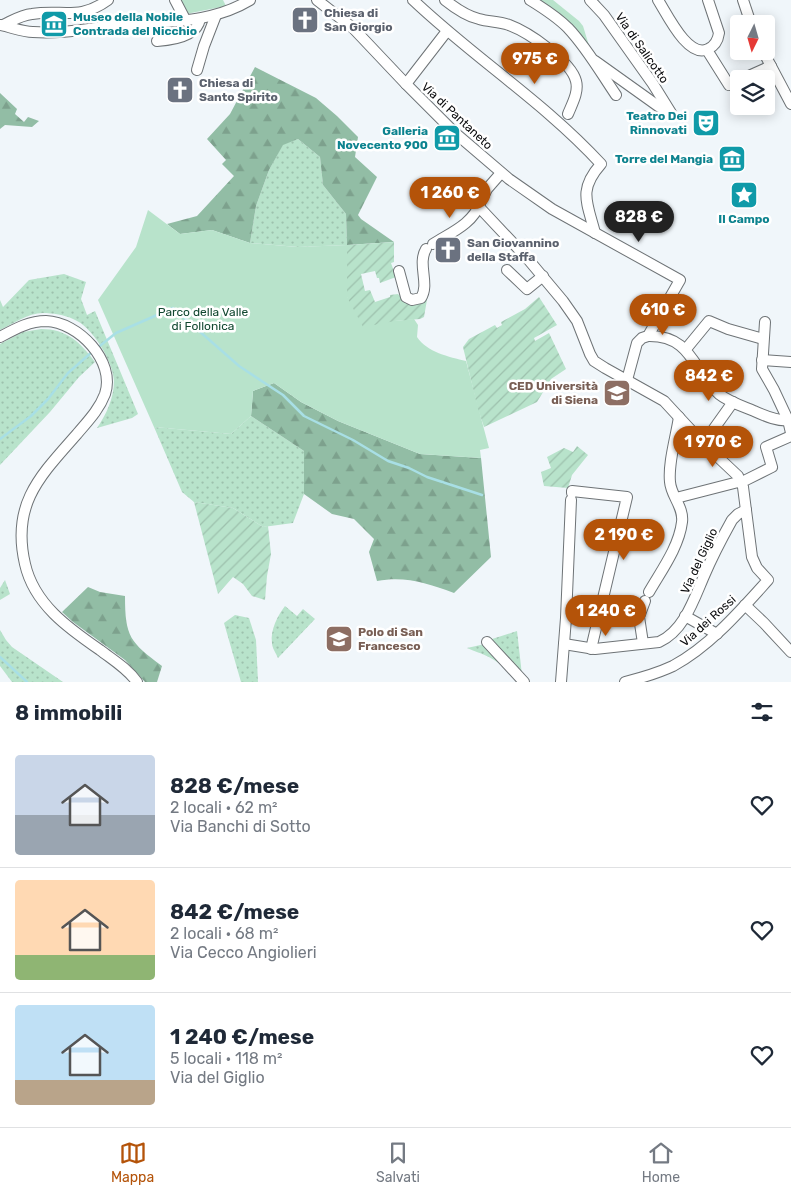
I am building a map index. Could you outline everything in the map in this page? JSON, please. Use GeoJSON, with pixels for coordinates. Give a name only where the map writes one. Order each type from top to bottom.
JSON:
{"type":"FeatureCollection","features":[{"type":"Feature","properties":{"kind":"street"},"geometry":{"type":"LineString","coordinates":[[1,26],[31,14],[82,12],[94,9],[108,0]]}},
{"type":"Feature","properties":{"kind":"street"},"geometry":{"type":"LineString","coordinates":[[175,0],[186,21]]}},
{"type":"Feature","properties":{"kind":"street"},"geometry":{"type":"LineString","coordinates":[[1,26],[22,31],[52,33],[186,21],[232,10],[250,0]]}},
{"type":"Feature","properties":{"kind":"street","name":"Via di Pantaneto"},"geometry":{"type":"LineString","coordinates":[[317,0],[353,28],[454,132],[501,173],[540,202],[675,278],[648,336]]}},
{"type":"Feature","properties":{"kind":"street"},"geometry":{"type":"LineString","coordinates":[[413,0],[447,31],[565,120],[601,164],[590,177],[586,191],[595,233]]}},
{"type":"Feature","properties":{"kind":"street"},"geometry":{"type":"LineString","coordinates":[[445,0],[459,10],[478,19],[515,27],[538,41],[555,55],[572,73],[576,83],[575,95],[565,120]]}},
{"type":"Feature","properties":{"kind":"street"},"geometry":{"type":"LineString","coordinates":[[530,0],[568,28],[616,95]]}},
{"type":"Feature","properties":{"kind":"street","name":"Via di Salicotto"},"geometry":{"type":"LineString","coordinates":[[591,0],[604,15],[653,84],[671,114],[591,58]]}},
{"type":"Feature","properties":{"kind":"street"},"geometry":{"type":"LineString","coordinates":[[658,0],[687,44],[698,51],[707,50],[714,44],[719,33],[708,0]]}},
{"type":"Feature","properties":{"kind":"street"},"geometry":{"type":"LineString","coordinates":[[743,0],[748,15]]}},
{"type":"Feature","properties":{"kind":"street"},"geometry":{"type":"LineString","coordinates":[[197,70],[216,15]]}},
{"type":"Feature","properties":{"kind":"street"},"geometry":{"type":"LineString","coordinates":[[157,41],[176,38],[190,33],[197,27],[200,19]]}},
{"type":"Feature","properties":{"kind":"street"},"geometry":{"type":"LineString","coordinates":[[406,84],[447,31]]}},
{"type":"Feature","properties":{"kind":"street"},"geometry":{"type":"LineString","coordinates":[[707,50],[730,84]]}},
{"type":"Feature","properties":{"kind":"street"},"geometry":{"type":"LineString","coordinates":[[768,60],[791,104]]}},
{"type":"Feature","properties":{"kind":"street"},"geometry":{"type":"LineString","coordinates":[[761,70],[771,66]]}},
{"type":"Feature","properties":{"kind":"street"},"geometry":{"type":"LineString","coordinates":[[399,271],[405,295],[412,300],[421,298],[424,290],[422,261],[430,247],[462,227],[480,204],[487,189],[501,173]]}},
{"type":"Feature","properties":{"kind":"street"},"geometry":{"type":"LineString","coordinates":[[480,204],[543,276],[575,317],[592,358],[605,368],[661,399],[731,468],[741,482],[746,510]]}},
{"type":"Feature","properties":{"kind":"street"},"geometry":{"type":"LineString","coordinates":[[507,270],[527,289],[543,276]]}},
{"type":"Feature","properties":{"kind":"street"},"geometry":{"type":"LineString","coordinates":[[686,349],[709,320],[728,329],[763,339]]}},
{"type":"Feature","properties":{"kind":"street"},"geometry":{"type":"LineString","coordinates":[[0,337],[28,324],[46,321],[61,324],[70,328],[88,342],[101,360],[107,382],[103,398],[91,418],[55,459],[30,493],[22,520],[22,549],[25,566],[32,584],[49,609],[69,628],[123,667],[136,682]]}},
{"type":"Feature","properties":{"kind":"street"},"geometry":{"type":"LineString","coordinates":[[676,498],[741,482],[772,467],[766,447],[791,434],[789,420],[773,387],[763,372],[764,322]]}},
{"type":"Feature","properties":{"kind":"street"},"geometry":{"type":"LineString","coordinates":[[627,380],[637,343],[642,338],[648,336],[667,339],[686,349],[715,390],[721,395],[763,415],[789,420]]}},
{"type":"Feature","properties":{"kind":"street"},"geometry":{"type":"LineString","coordinates":[[762,360],[791,362]]}},
{"type":"Feature","properties":{"kind":"street"},"geometry":{"type":"LineString","coordinates":[[712,430],[733,402]]}},
{"type":"Feature","properties":{"kind":"street"},"geometry":{"type":"LineString","coordinates":[[644,643],[639,618],[647,596],[675,546],[680,530],[682,516],[672,491],[670,480],[679,417]]}},
{"type":"Feature","properties":{"kind":"street"},"geometry":{"type":"LineString","coordinates":[[561,682],[572,495],[627,497],[596,620],[591,649]]}},
{"type":"Feature","properties":{"kind":"street","name":"Via dei Rossi"},"geometry":{"type":"LineString","coordinates":[[628,682],[674,665],[692,654],[717,634],[768,580],[757,568],[752,557],[746,510]]}},
{"type":"Feature","properties":{"kind":"street","name":"Via del Giglio"},"geometry":{"type":"LineString","coordinates":[[564,644],[591,649],[659,642],[668,637],[685,616],[695,599],[731,524],[738,514],[746,510]]}},
{"type":"Feature","properties":{"kind":"street"},"geometry":{"type":"LineString","coordinates":[[745,605],[791,652]]}},
{"type":"Feature","properties":{"kind":"street"},"geometry":{"type":"LineString","coordinates":[[685,616],[717,634]]}},
{"type":"Feature","properties":{"kind":"street"},"geometry":{"type":"LineString","coordinates":[[570,618],[596,620],[639,618]]}},
{"type":"Feature","properties":{"kind":"street"},"geometry":{"type":"LineString","coordinates":[[487,642],[524,682]]}},
{"type":"Feature","properties":{"kind":"green space"},"geometry":{"type":"Polygon","coordinates":[[[179,0],[223,0],[226,6],[186,14],[179,0]]]}},
{"type":"Feature","properties":{"kind":"green space"},"geometry":{"type":"Polygon","coordinates":[[[535,0],[553,0],[579,21],[583,26],[591,52],[535,0]]]}},
{"type":"Feature","properties":{"kind":"green space"},"geometry":{"type":"Polygon","coordinates":[[[255,67],[316,98],[358,137],[355,157],[377,177],[358,215],[394,242],[347,245],[346,214],[323,185],[320,157],[298,139],[283,145],[269,170],[256,206],[250,243],[212,230],[180,234],[167,224],[197,216],[234,176],[222,164],[226,160],[207,139],[230,114],[255,67]]]}},
{"type":"Feature","properties":{"kind":"green space"},"geometry":{"type":"Polygon","coordinates":[[[0,93],[17,109],[15,114],[24,122],[28,117],[39,121],[32,127],[5,125],[0,129],[0,93]]]}},
{"type":"Feature","properties":{"kind":"green space"},"geometry":{"type":"Polygon","coordinates":[[[298,139],[320,157],[323,185],[346,214],[347,245],[298,247],[250,243],[256,206],[269,170],[283,144],[298,139]]]}},
{"type":"Feature","properties":{"kind":"green space","name":"Parco della Valle di Follonica"},"geometry":{"type":"Polygon","coordinates":[[[148,210],[180,234],[212,230],[250,243],[297,247],[347,245],[347,297],[395,321],[414,319],[418,325],[417,337],[426,347],[466,361],[489,448],[480,450],[481,458],[420,454],[338,421],[301,402],[274,383],[253,391],[251,416],[231,434],[154,427],[98,300],[136,247],[148,210]]]}},
{"type":"Feature","properties":{"kind":"green space"},"geometry":{"type":"Polygon","coordinates":[[[394,242],[394,262],[391,263],[396,277],[380,283],[375,271],[361,274],[365,291],[370,290],[375,302],[390,297],[390,295],[398,294],[405,301],[428,294],[424,317],[363,327],[347,297],[347,245],[394,242]]]}},
{"type":"Feature","properties":{"kind":"green space"},"geometry":{"type":"Polygon","coordinates":[[[64,274],[86,282],[81,299],[87,315],[95,311],[138,414],[132,418],[97,428],[111,400],[114,387],[113,373],[106,354],[94,336],[80,323],[62,315],[37,313],[0,330],[0,300],[3,307],[29,280],[64,274]]]}},
{"type":"Feature","properties":{"kind":"green space"},"geometry":{"type":"Polygon","coordinates":[[[539,297],[557,325],[534,338],[535,341],[549,333],[566,369],[551,379],[537,402],[484,427],[463,347],[469,339],[495,325],[497,328],[502,325],[501,322],[525,309],[539,297]]]}},
{"type":"Feature","properties":{"kind":"green space"},"geometry":{"type":"Polygon","coordinates":[[[41,329],[66,334],[84,348],[95,362],[79,377],[50,412],[0,465],[0,344],[23,332],[41,329]]]}},
{"type":"Feature","properties":{"kind":"green space"},"geometry":{"type":"Polygon","coordinates":[[[274,383],[301,402],[338,421],[420,454],[481,458],[491,557],[454,593],[416,581],[397,579],[377,581],[369,552],[374,539],[354,519],[332,514],[304,494],[304,451],[251,416],[253,391],[274,383]]]}},
{"type":"Feature","properties":{"kind":"green space"},"geometry":{"type":"Polygon","coordinates":[[[251,416],[304,451],[304,494],[293,523],[263,527],[233,508],[194,502],[182,492],[154,427],[231,434],[251,416]]]}},
{"type":"Feature","properties":{"kind":"green space"},"geometry":{"type":"Polygon","coordinates":[[[577,446],[588,455],[572,475],[568,488],[544,486],[541,472],[551,468],[547,457],[564,448],[573,452],[577,446]]]}},
{"type":"Feature","properties":{"kind":"green space"},"geometry":{"type":"Polygon","coordinates":[[[194,502],[233,508],[263,527],[268,526],[271,554],[265,600],[252,596],[243,584],[233,577],[218,594],[194,502]]]}},
{"type":"Feature","properties":{"kind":"green space"},"geometry":{"type":"Polygon","coordinates":[[[5,580],[10,594],[0,600],[0,588],[5,580]]]}},
{"type":"Feature","properties":{"kind":"green space"},"geometry":{"type":"Polygon","coordinates":[[[88,587],[100,592],[125,596],[128,630],[136,644],[162,666],[157,682],[145,682],[125,660],[62,612],[88,587]]]}},
{"type":"Feature","properties":{"kind":"green space"},"geometry":{"type":"Polygon","coordinates":[[[285,606],[297,616],[303,609],[315,619],[278,658],[272,645],[272,633],[277,618],[285,606]]]}},
{"type":"Feature","properties":{"kind":"green space"},"geometry":{"type":"Polygon","coordinates":[[[235,615],[249,618],[256,640],[258,682],[241,682],[224,623],[235,615]]]}},
{"type":"Feature","properties":{"kind":"green space"},"geometry":{"type":"Polygon","coordinates":[[[0,630],[12,647],[63,682],[12,682],[0,666],[0,630]]]}},
{"type":"Feature","properties":{"kind":"green space"},"geometry":{"type":"Polygon","coordinates":[[[517,631],[522,675],[489,640],[517,631]]]}},
{"type":"Feature","properties":{"kind":"green space"},"geometry":{"type":"Polygon","coordinates":[[[485,644],[506,669],[492,658],[467,648],[485,644]]]}},
{"type":"Feature","properties":{"kind":"waterway"},"geometry":{"type":"LineString","coordinates":[[96,349],[116,333],[173,308],[239,366],[283,395],[304,416],[353,440],[388,461],[427,477],[482,495]]}},
{"type":"Feature","properties":{"kind":"waterway"},"geometry":{"type":"LineString","coordinates":[[0,439],[31,416],[48,399],[68,373],[92,352]]}},
{"type":"Feature","properties":{"kind":"waterway"},"geometry":{"type":"LineString","coordinates":[[0,657],[27,682]]}},
{"type":"Feature","properties":{"kind":"tunnel"},"geometry":{"type":"LineString","coordinates":[[703,438],[713,430]]}},
{"type":"Feature","properties":{"kind":"place","name":"Chiesa di San Giorgio"},"geometry":{"type":"Point","coordinates":[305,20]}},
{"type":"Feature","properties":{"kind":"place","name":"Museo della Nobile Contrada del Nicchio"},"geometry":{"type":"Point","coordinates":[54,24]}},
{"type":"Feature","properties":{"kind":"place","name":"Chiesa di Santo Spirito"},"geometry":{"type":"Point","coordinates":[180,90]}},
{"type":"Feature","properties":{"kind":"place","name":"Teatro Dei Rinnovati"},"geometry":{"type":"Point","coordinates":[706,123]}},
{"type":"Feature","properties":{"kind":"place","name":"Galleria Novecento 900"},"geometry":{"type":"Point","coordinates":[447,138]}},
{"type":"Feature","properties":{"kind":"place","name":"Torre del Mangia"},"geometry":{"type":"Point","coordinates":[732,159]}},
{"type":"Feature","properties":{"kind":"place","name":"Il Campo"},"geometry":{"type":"Point","coordinates":[744,195]}},
{"type":"Feature","properties":{"kind":"place","name":"San Giovannino della Staffa"},"geometry":{"type":"Point","coordinates":[448,250]}},
{"type":"Feature","properties":{"kind":"place","name":"CED Università di Siena"},"geometry":{"type":"Point","coordinates":[617,393]}},
{"type":"Feature","properties":{"kind":"place","name":"Polo di San Francesco"},"geometry":{"type":"Point","coordinates":[339,639]}}]}
